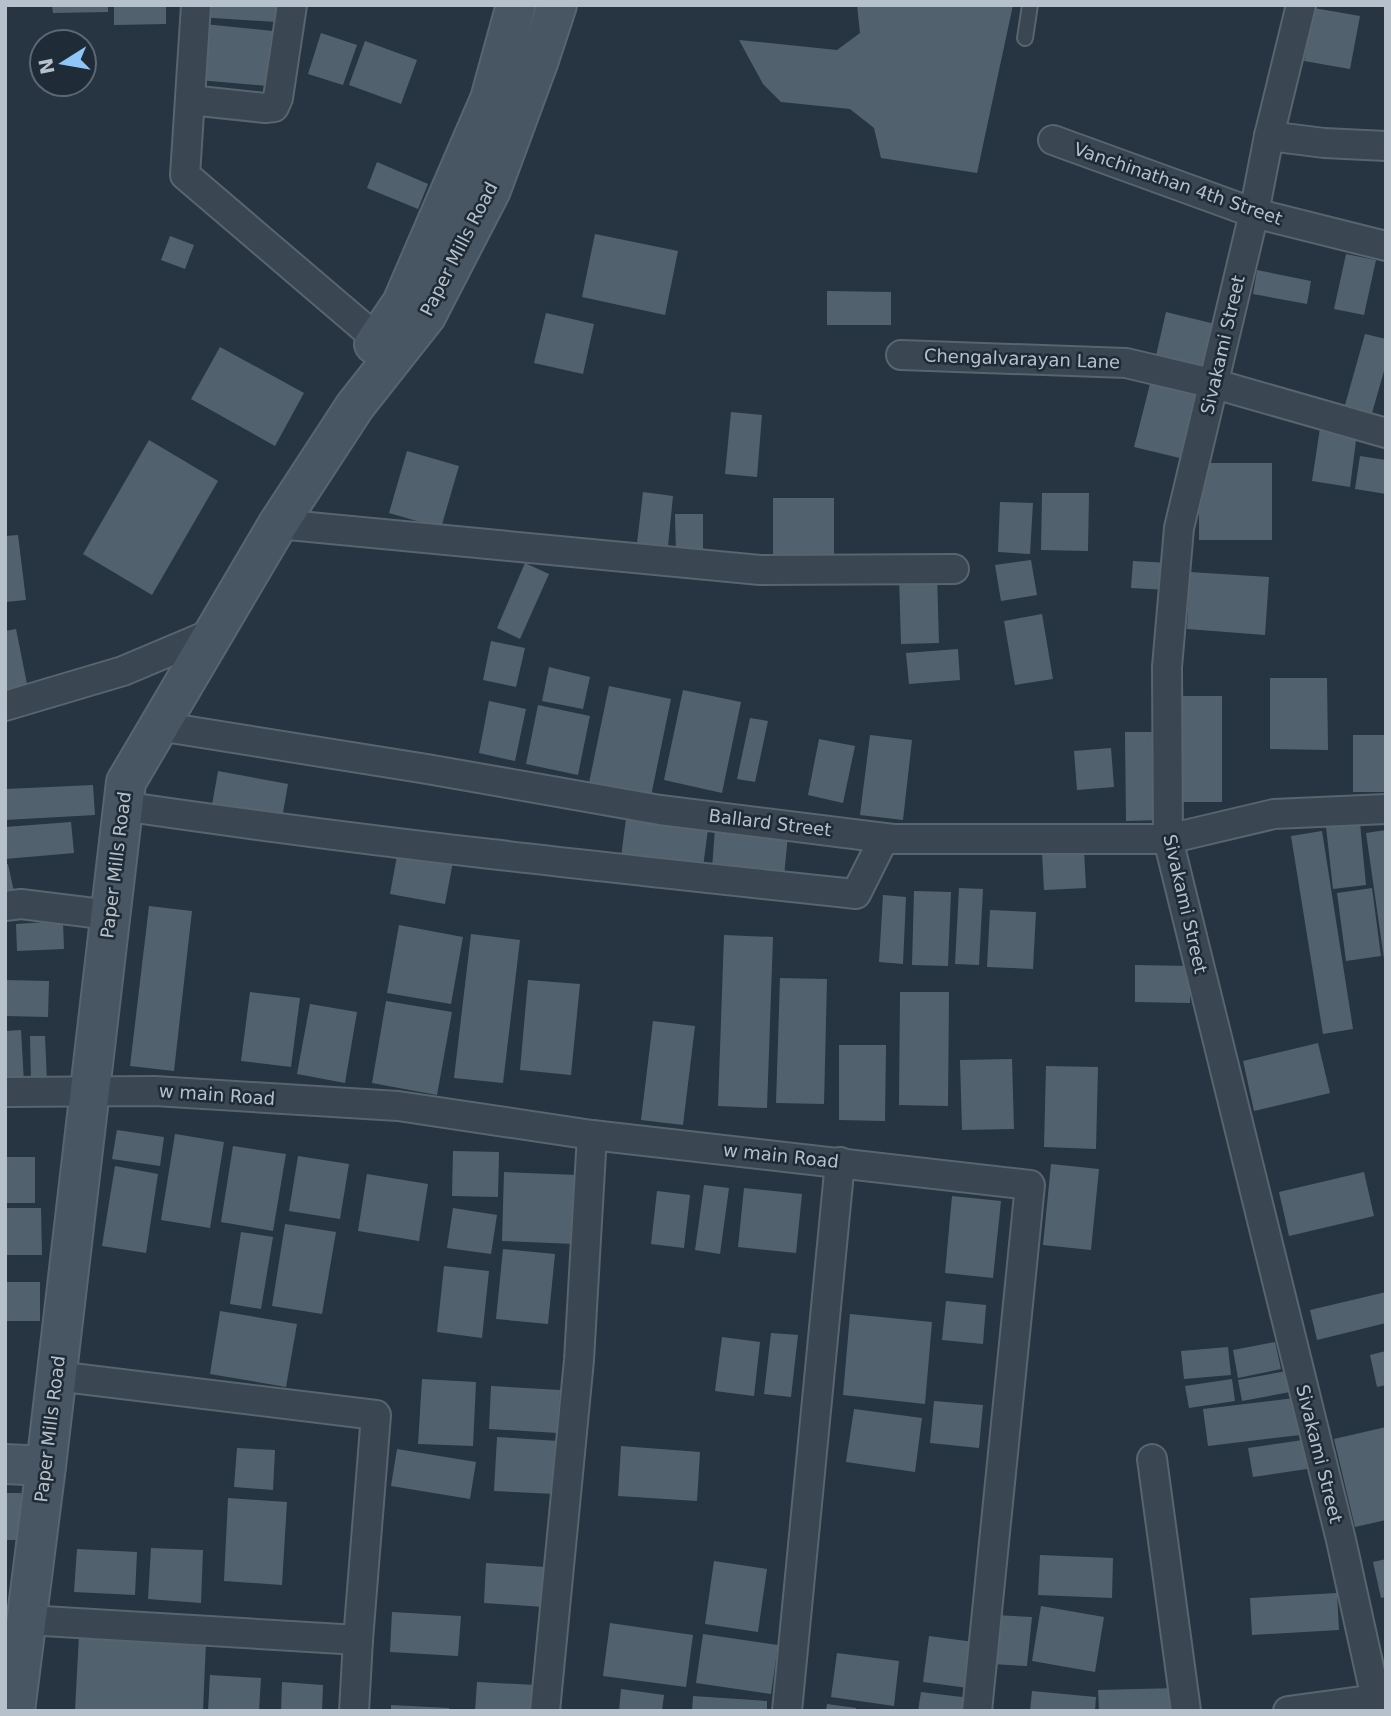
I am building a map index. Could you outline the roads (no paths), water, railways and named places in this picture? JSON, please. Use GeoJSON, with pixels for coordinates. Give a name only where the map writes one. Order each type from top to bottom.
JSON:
{"type":"FeatureCollection","features":[{"type":"Feature","properties":{"kind":"main road"},"geometry":{"type":"LineString","coordinates":[[386,347],[402,303],[490,99],[516,5]]}},
{"type":"Feature","properties":{"kind":"main road","name":"Paper Mills Road"},"geometry":{"type":"LineString","coordinates":[[15,1711],[126,782],[278,524],[355,406],[368,358],[426,316],[491,190],[557,5]]}},
{"type":"Feature","properties":{"kind":"main road"},"geometry":{"type":"LineString","coordinates":[[5,1464],[46,1466]]}},
{"type":"Feature","properties":{"kind":"street"},"geometry":{"type":"LineString","coordinates":[[196,5],[185,175],[386,347]]}},
{"type":"Feature","properties":{"kind":"street"},"geometry":{"type":"LineString","coordinates":[[190,100],[274,107],[278,98],[292,5]]}},
{"type":"Feature","properties":{"kind":"street","name":"Sivakami Street"},"geometry":{"type":"LineString","coordinates":[[1294,6],[1254,213],[1179,528],[1167,667],[1168,839],[1381,1703]]}},
{"type":"Feature","properties":{"kind":"street"},"geometry":{"type":"LineString","coordinates":[[1269,136],[1386,146]]}},
{"type":"Feature","properties":{"kind":"street","name":"Vanchinathan 4th Street"},"geometry":{"type":"LineString","coordinates":[[1053,140],[1254,213],[1386,246]]}},
{"type":"Feature","properties":{"kind":"street","name":"Chengalvarayan Lane"},"geometry":{"type":"LineString","coordinates":[[901,355],[1126,363],[1215,384],[1386,433]]}},
{"type":"Feature","properties":{"kind":"street"},"geometry":{"type":"LineString","coordinates":[[278,524],[760,570],[954,569]]}},
{"type":"Feature","properties":{"kind":"street"},"geometry":{"type":"LineString","coordinates":[[5,706],[123,671],[213,633]]}},
{"type":"Feature","properties":{"kind":"street","name":"Ballard Street"},"geometry":{"type":"LineString","coordinates":[[158,726],[428,769],[660,810],[884,838],[1168,839],[1274,814],[1386,809]]}},
{"type":"Feature","properties":{"kind":"street"},"geometry":{"type":"LineString","coordinates":[[122,806],[623,869],[856,894],[884,838]]}},
{"type":"Feature","properties":{"kind":"street"},"geometry":{"type":"LineString","coordinates":[[5,906],[21,904],[110,915]]}},
{"type":"Feature","properties":{"kind":"street","name":"w main Road"},"geometry":{"type":"LineString","coordinates":[[5,1092],[155,1091],[398,1107],[592,1135],[1030,1185],[977,1711]]}},
{"type":"Feature","properties":{"kind":"street"},"geometry":{"type":"LineString","coordinates":[[545,1711],[579,1360],[592,1135]]}},
{"type":"Feature","properties":{"kind":"street"},"geometry":{"type":"LineString","coordinates":[[787,1711],[840,1163]]}},
{"type":"Feature","properties":{"kind":"street"},"geometry":{"type":"LineString","coordinates":[[56,1376],[376,1415],[354,1711]]}},
{"type":"Feature","properties":{"kind":"street"},"geometry":{"type":"LineString","coordinates":[[1152,1459],[1186,1711]]}},
{"type":"Feature","properties":{"kind":"street"},"geometry":{"type":"LineString","coordinates":[[27,1620],[358,1640]]}},
{"type":"Feature","properties":{"kind":"street"},"geometry":{"type":"LineString","coordinates":[[1288,1711],[1381,1703]]}},
{"type":"Feature","properties":{"kind":"lane"},"geometry":{"type":"LineString","coordinates":[[1025,38],[1030,5]]}}]}
